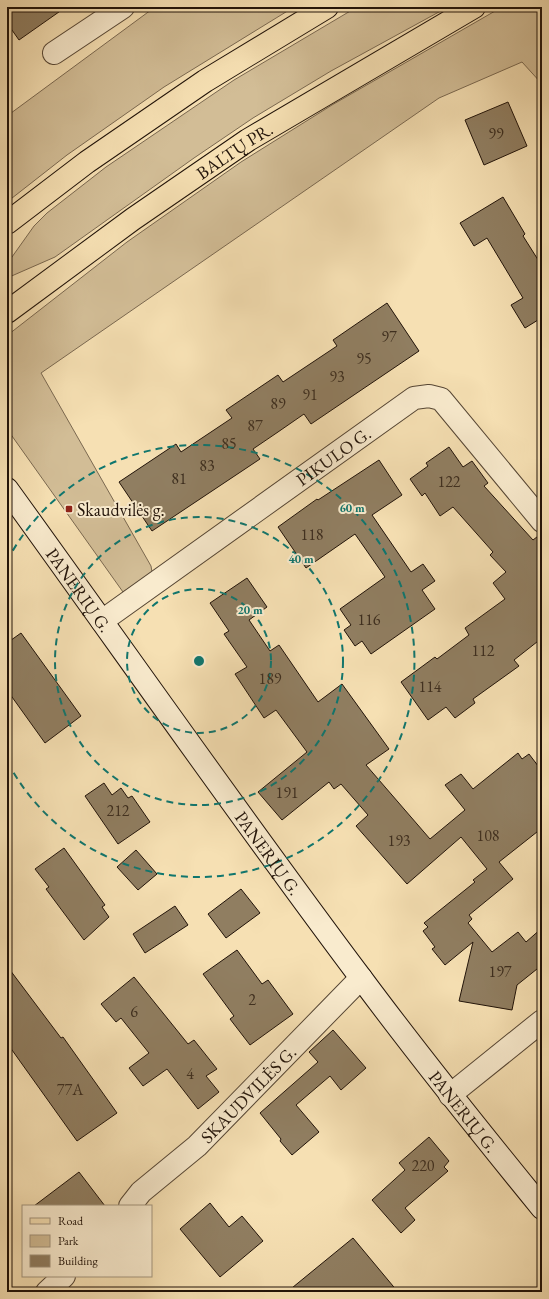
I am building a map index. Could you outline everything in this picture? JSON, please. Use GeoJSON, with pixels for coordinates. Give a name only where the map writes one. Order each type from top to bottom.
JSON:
{"type":"FeatureCollection","features":[{"type":"Feature","properties":{"kind":"main road"},"geometry":{"type":"LineString","coordinates":[[7,223],[87,162],[204,81],[327,7]]}},
{"type":"Feature","properties":{"kind":"main road","name":"BALTŲ PR."},"geometry":{"type":"LineString","coordinates":[[7,312],[133,219],[248,140],[474,7]]}},
{"type":"Feature","properties":{"kind":"street"},"geometry":{"type":"LineString","coordinates":[[54,53],[123,7]]}},
{"type":"Feature","properties":{"kind":"street","name":"PIKULO G."},"geometry":{"type":"LineString","coordinates":[[102,621],[414,398],[428,396],[441,399],[542,521]]}},
{"type":"Feature","properties":{"kind":"street","name":"PANERIŲ G."},"geometry":{"type":"LineString","coordinates":[[7,489],[360,978],[450,1095],[542,1208]]}},
{"type":"Feature","properties":{"kind":"street","name":"SKAUDVILĖS G."},"geometry":{"type":"LineString","coordinates":[[131,1205],[141,1192],[198,1146],[360,978]]}},
{"type":"Feature","properties":{"kind":"street"},"geometry":{"type":"LineString","coordinates":[[450,1095],[542,1021]]}},
{"type":"Feature","properties":{"kind":"street"},"geometry":{"type":"LineString","coordinates":[[47,1292],[63,1277]]}},
{"type":"Feature","properties":{"kind":"green space"},"geometry":{"type":"Polygon","coordinates":[[[155,7],[294,7],[164,87],[67,155],[7,202],[7,116],[155,7]]]}},
{"type":"Feature","properties":{"kind":"green space"},"geometry":{"type":"Polygon","coordinates":[[[357,7],[448,7],[331,71],[253,118],[55,257],[7,278],[7,264],[34,226],[47,213],[106,167],[234,80],[357,7]]]}},
{"type":"Feature","properties":{"kind":"green space"},"geometry":{"type":"Polygon","coordinates":[[[502,7],[542,7],[542,84],[522,62],[439,98],[41,373],[151,566],[152,572],[123,592],[7,429],[7,352],[9,334],[127,242],[241,162],[332,105],[502,7]]]}},
{"type":"Feature","properties":{"kind":"building"},"geometry":{"type":"Polygon","coordinates":[[[7,7],[66,7],[19,40],[7,23],[7,7]]]}},
{"type":"Feature","properties":{"kind":"building"},"geometry":{"type":"Polygon","coordinates":[[[508,102],[527,146],[484,165],[465,120],[508,102]]]}},
{"type":"Feature","properties":{"kind":"building"},"geometry":{"type":"Polygon","coordinates":[[[503,197],[525,234],[523,236],[542,266],[542,326],[538,320],[525,328],[511,305],[523,298],[487,238],[474,246],[460,223],[503,197]]]}},
{"type":"Feature","properties":{"kind":"building"},"geometry":{"type":"Polygon","coordinates":[[[387,303],[419,351],[311,424],[304,414],[253,449],[260,459],[152,531],[119,482],[176,444],[181,452],[232,418],[226,410],[278,375],[283,382],[337,346],[333,340],[387,303]]]}},
{"type":"Feature","properties":{"kind":"building"},"geometry":{"type":"Polygon","coordinates":[[[449,447],[463,467],[472,461],[488,483],[484,486],[533,540],[542,533],[542,638],[514,660],[519,666],[473,699],[475,703],[455,718],[446,707],[428,720],[401,682],[435,657],[437,659],[469,635],[465,628],[505,599],[493,583],[506,572],[490,555],[493,552],[453,507],[440,516],[425,493],[422,496],[410,479],[428,466],[426,463],[449,447]]]}},
{"type":"Feature","properties":{"kind":"building"},"geometry":{"type":"Polygon","coordinates":[[[379,460],[402,495],[372,515],[411,572],[423,564],[435,581],[422,590],[435,609],[371,654],[362,641],[355,646],[344,630],[351,625],[340,609],[385,577],[355,534],[306,568],[278,527],[317,499],[318,500],[379,460]]]}},
{"type":"Feature","properties":{"kind":"building"},"geometry":{"type":"Polygon","coordinates":[[[247,578],[267,607],[249,620],[270,651],[279,645],[318,702],[342,684],[389,749],[366,765],[430,839],[465,810],[445,785],[461,774],[473,789],[518,753],[522,759],[529,754],[542,771],[542,828],[499,862],[513,879],[469,915],[472,919],[468,923],[492,952],[518,932],[526,942],[542,928],[542,965],[517,985],[512,1010],[459,1001],[473,942],[445,965],[432,949],[435,947],[423,931],[428,927],[424,923],[475,882],[473,880],[487,869],[461,837],[407,884],[356,826],[368,815],[341,784],[334,789],[329,782],[282,820],[258,792],[307,752],[276,710],[264,718],[235,674],[247,667],[224,634],[229,631],[210,603],[247,578]]]}},
{"type":"Feature","properties":{"kind":"building"},"geometry":{"type":"Polygon","coordinates":[[[21,633],[81,716],[45,743],[7,690],[7,643],[21,633]]]}},
{"type":"Feature","properties":{"kind":"building"},"geometry":{"type":"Polygon","coordinates":[[[104,783],[112,795],[121,788],[128,798],[132,796],[150,822],[118,844],[85,796],[104,783]]]}},
{"type":"Feature","properties":{"kind":"building"},"geometry":{"type":"Polygon","coordinates":[[[64,848],[105,905],[102,907],[109,917],[84,940],[46,889],[49,887],[35,869],[64,848]]]}},
{"type":"Feature","properties":{"kind":"building"},"geometry":{"type":"Polygon","coordinates":[[[136,850],[157,874],[138,890],[117,867],[136,850]]]}},
{"type":"Feature","properties":{"kind":"building"},"geometry":{"type":"Polygon","coordinates":[[[241,889],[260,913],[226,938],[208,914],[241,889]]]}},
{"type":"Feature","properties":{"kind":"building"},"geometry":{"type":"Polygon","coordinates":[[[175,906],[188,925],[145,953],[133,934],[175,906]]]}},
{"type":"Feature","properties":{"kind":"building"},"geometry":{"type":"Polygon","coordinates":[[[237,950],[262,984],[268,980],[293,1014],[250,1045],[230,1019],[234,1016],[203,974],[237,950]]]}},
{"type":"Feature","properties":{"kind":"building"},"geometry":{"type":"Polygon","coordinates":[[[7,966],[61,1038],[63,1037],[117,1113],[77,1141],[7,1043],[7,966]]]}},
{"type":"Feature","properties":{"kind":"building"},"geometry":{"type":"Polygon","coordinates":[[[134,977],[188,1044],[194,1040],[217,1069],[206,1076],[219,1092],[198,1109],[167,1069],[143,1086],[129,1068],[149,1053],[121,1018],[116,1022],[101,1004],[134,977]]]}},
{"type":"Feature","properties":{"kind":"building"},"geometry":{"type":"Polygon","coordinates":[[[333,1030],[366,1068],[341,1090],[330,1076],[296,1105],[319,1132],[292,1155],[260,1113],[318,1062],[309,1052],[333,1030]]]}},
{"type":"Feature","properties":{"kind":"building"},"geometry":{"type":"Polygon","coordinates":[[[429,1137],[449,1161],[444,1167],[448,1171],[405,1208],[415,1220],[401,1233],[372,1200],[405,1170],[399,1163],[429,1137]]]}},
{"type":"Feature","properties":{"kind":"building"},"geometry":{"type":"Polygon","coordinates":[[[79,1172],[104,1205],[35,1205],[79,1172]]]}},
{"type":"Feature","properties":{"kind":"building"},"geometry":{"type":"Polygon","coordinates":[[[210,1203],[229,1227],[242,1216],[263,1241],[220,1277],[180,1229],[210,1203]]]}},
{"type":"Feature","properties":{"kind":"building"},"geometry":{"type":"Polygon","coordinates":[[[353,1238],[398,1292],[287,1292],[353,1238]]]}},
{"type":"Feature","properties":{"kind":"place","name":"Skaudvilės g."},"geometry":{"type":"Point","coordinates":[69,509]}}]}
